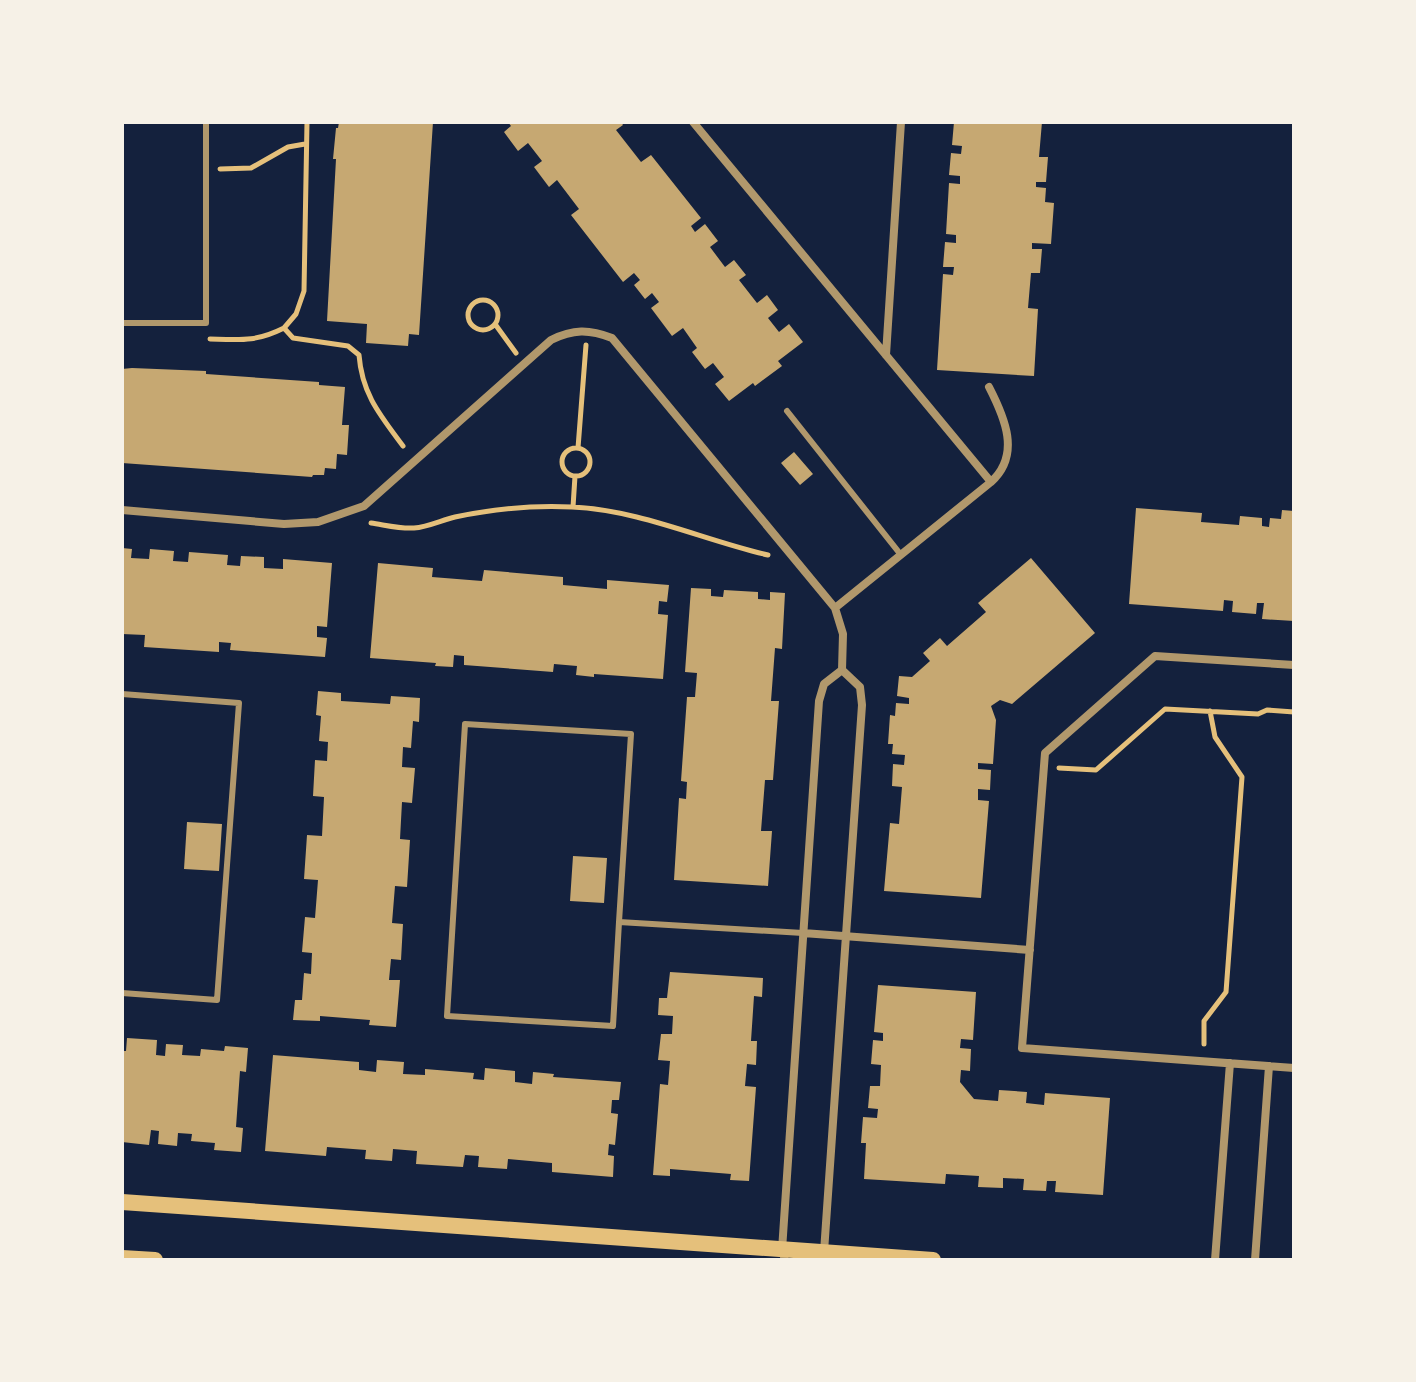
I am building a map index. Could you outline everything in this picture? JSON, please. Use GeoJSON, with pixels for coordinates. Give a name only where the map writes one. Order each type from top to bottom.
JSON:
{"type":"FeatureCollection","features":[{"type":"Feature","properties":{"kind":"main road"},"geometry":{"type":"LineString","coordinates":[[122,1202],[784,1255],[933,1260]]}},
{"type":"Feature","properties":{"kind":"main road"},"geometry":{"type":"LineString","coordinates":[[122,1258],[155,1260]]}},
{"type":"Feature","properties":{"kind":"street"},"geometry":{"type":"LineString","coordinates":[[693,122],[991,482]]}},
{"type":"Feature","properties":{"kind":"street"},"geometry":{"type":"LineString","coordinates":[[886,355],[901,122]]}},
{"type":"Feature","properties":{"kind":"street"},"geometry":{"type":"LineString","coordinates":[[122,510],[284,524],[318,522],[344,515],[364,506],[551,340],[564,334],[587,331],[612,338],[835,608],[843,634],[842,670],[860,687],[862,705],[822,1256]]}},
{"type":"Feature","properties":{"kind":"street"},"geometry":{"type":"LineString","coordinates":[[835,608],[1003,471],[1007,460],[1003,415],[989,387]]}},
{"type":"Feature","properties":{"kind":"street"},"geometry":{"type":"LineString","coordinates":[[1294,665],[1155,656],[1045,753],[1022,1048],[1294,1068]]}},
{"type":"Feature","properties":{"kind":"street"},"geometry":{"type":"LineString","coordinates":[[784,1255],[819,701],[824,684],[842,670]]}},
{"type":"Feature","properties":{"kind":"street"},"geometry":{"type":"LineString","coordinates":[[803,933],[1030,950]]}},
{"type":"Feature","properties":{"kind":"street"},"geometry":{"type":"LineString","coordinates":[[1215,1260],[1230,1063]]}},
{"type":"Feature","properties":{"kind":"street"},"geometry":{"type":"LineString","coordinates":[[1255,1260],[1269,1066]]}},
{"type":"Feature","properties":{"kind":"lane"},"geometry":{"type":"LineString","coordinates":[[122,323],[206,323],[206,122]]}},
{"type":"Feature","properties":{"kind":"lane"},"geometry":{"type":"LineString","coordinates":[[787,411],[901,555]]}},
{"type":"Feature","properties":{"kind":"lane"},"geometry":{"type":"LineString","coordinates":[[122,694],[239,703],[217,1000],[122,993]]}},
{"type":"Feature","properties":{"kind":"lane"},"geometry":{"type":"LineString","coordinates":[[465,724],[631,734],[619,922],[613,1026],[447,1016],[465,724]]}},
{"type":"Feature","properties":{"kind":"lane"},"geometry":{"type":"LineString","coordinates":[[619,922],[803,933]]}},
{"type":"Feature","properties":{"kind":"path"},"geometry":{"type":"LineString","coordinates":[[205,339],[245,341],[265,338],[284,328],[296,314],[304,291],[307,246],[304,207],[307,122]]}},
{"type":"Feature","properties":{"kind":"path"},"geometry":{"type":"LineString","coordinates":[[206,170],[251,168],[288,147],[305,144]]}},
{"type":"Feature","properties":{"kind":"path"},"geometry":{"type":"LineString","coordinates":[[481,299],[493,302],[498,313],[495,324],[485,330],[473,327],[467,316],[471,305],[481,299]]}},
{"type":"Feature","properties":{"kind":"path"},"geometry":{"type":"LineString","coordinates":[[495,324],[524,364]]}},
{"type":"Feature","properties":{"kind":"path"},"geometry":{"type":"LineString","coordinates":[[284,328],[293,338],[348,346],[359,355],[360,373],[372,404],[403,446]]}},
{"type":"Feature","properties":{"kind":"path"},"geometry":{"type":"LineString","coordinates":[[578,448],[587,331]]}},
{"type":"Feature","properties":{"kind":"path"},"geometry":{"type":"LineString","coordinates":[[578,448],[588,454],[590,463],[587,472],[575,476],[565,471],[562,458],[568,451],[578,448]]}},
{"type":"Feature","properties":{"kind":"path"},"geometry":{"type":"LineString","coordinates":[[573,507],[575,476]]}},
{"type":"Feature","properties":{"kind":"path"},"geometry":{"type":"LineString","coordinates":[[363,522],[415,528],[492,511],[573,507],[629,515],[735,547],[796,561]]}},
{"type":"Feature","properties":{"kind":"path"},"geometry":{"type":"LineString","coordinates":[[1044,767],[1096,770],[1165,709],[1258,714],[1267,710],[1294,712]]}},
{"type":"Feature","properties":{"kind":"path"},"geometry":{"type":"LineString","coordinates":[[1203,1061],[1204,1021],[1226,992],[1242,777],[1215,737],[1210,711]]}},
{"type":"Feature","properties":{"kind":"building"},"geometry":{"type":"Polygon","coordinates":[[[339,122],[433,122],[419,335],[409,334],[408,346],[366,343],[367,324],[327,321],[336,159],[333,159],[339,122]]]}},
{"type":"Feature","properties":{"kind":"building"},"geometry":{"type":"Polygon","coordinates":[[[508,122],[621,122],[623,125],[616,130],[641,162],[651,155],[701,218],[691,226],[695,232],[705,224],[718,241],[710,247],[725,267],[734,260],[746,275],[739,280],[757,303],[767,295],[778,310],[768,318],[779,332],[789,324],[803,342],[778,361],[782,366],[729,401],[715,384],[724,377],[713,363],[705,369],[692,352],[697,348],[683,328],[672,336],[651,308],[659,302],[652,293],[645,299],[634,285],[640,280],[634,273],[623,282],[571,215],[579,209],[557,180],[549,187],[534,167],[542,161],[528,143],[518,151],[504,132],[511,126],[508,122]]]}},
{"type":"Feature","properties":{"kind":"building"},"geometry":{"type":"Polygon","coordinates":[[[954,122],[1042,122],[1039,157],[1048,157],[1046,182],[1036,182],[1036,187],[1046,188],[1045,202],[1054,203],[1051,244],[1032,243],[1032,249],[1042,249],[1040,273],[1031,273],[1028,308],[1038,309],[1034,376],[937,370],[943,274],[953,275],[954,267],[943,267],[945,242],[956,243],[956,235],[946,234],[949,183],[960,184],[960,176],[949,175],[951,153],[961,154],[962,146],[952,145],[954,122]]]}},
{"type":"Feature","properties":{"kind":"building"},"geometry":{"type":"Polygon","coordinates":[[[122,369],[206,371],[206,374],[319,382],[319,385],[345,387],[342,425],[349,425],[347,455],[337,454],[336,469],[325,468],[324,475],[312,477],[122,463],[122,369]]]}},
{"type":"Feature","properties":{"kind":"building"},"geometry":{"type":"Polygon","coordinates":[[[794,452],[813,474],[800,485],[781,463],[794,452]]]}},
{"type":"Feature","properties":{"kind":"building"},"geometry":{"type":"Polygon","coordinates":[[[1136,508],[1202,513],[1201,522],[1239,525],[1240,516],[1262,518],[1262,526],[1269,527],[1270,518],[1281,519],[1282,510],[1294,511],[1294,621],[1262,619],[1264,603],[1257,603],[1256,614],[1232,612],[1233,601],[1224,600],[1223,611],[1129,604],[1136,508]]]}},
{"type":"Feature","properties":{"kind":"building"},"geometry":{"type":"Polygon","coordinates":[[[122,548],[132,549],[131,558],[149,559],[150,549],[174,551],[173,561],[188,562],[189,552],[228,555],[227,565],[240,566],[241,556],[264,557],[264,568],[283,569],[283,559],[332,563],[327,627],[317,626],[317,637],[327,638],[325,657],[230,650],[231,643],[219,642],[219,652],[144,647],[145,635],[122,634],[122,548]]]}},
{"type":"Feature","properties":{"kind":"building"},"geometry":{"type":"Polygon","coordinates":[[[1031,558],[1095,633],[1012,704],[1000,700],[991,706],[996,720],[993,764],[978,763],[978,769],[991,770],[990,790],[978,789],[978,800],[989,801],[981,898],[884,891],[890,823],[899,824],[902,787],[892,786],[893,764],[904,765],[905,755],[892,754],[893,744],[888,744],[890,715],[895,716],[896,703],[909,704],[909,698],[897,696],[899,676],[912,677],[930,661],[923,653],[940,638],[947,646],[986,612],[978,603],[1031,558]]]}},
{"type":"Feature","properties":{"kind":"building"},"geometry":{"type":"Polygon","coordinates":[[[378,563],[433,568],[432,577],[482,581],[484,570],[563,577],[563,585],[607,589],[607,580],[669,585],[667,602],[659,601],[658,614],[668,615],[663,679],[576,675],[577,666],[554,664],[553,672],[464,665],[464,656],[454,655],[453,667],[370,658],[378,563]]]}},
{"type":"Feature","properties":{"kind":"building"},"geometry":{"type":"Polygon","coordinates":[[[691,588],[711,589],[711,596],[723,597],[724,590],[758,592],[758,599],[770,600],[770,592],[785,593],[782,649],[775,648],[771,701],[779,701],[773,780],[765,780],[761,831],[772,831],[768,886],[674,880],[679,798],[686,799],[687,782],[681,781],[687,697],[695,697],[697,673],[685,672],[691,588]]]}},
{"type":"Feature","properties":{"kind":"building"},"geometry":{"type":"Polygon","coordinates":[[[318,691],[341,693],[341,701],[390,704],[391,696],[420,698],[419,722],[413,721],[411,748],[403,747],[402,767],[415,768],[412,803],[402,802],[400,839],[410,840],[407,887],[395,886],[392,923],[403,924],[401,960],[391,959],[389,980],[400,980],[396,1027],[369,1025],[370,1020],[320,1016],[320,1021],[293,1020],[295,1000],[302,1000],[304,973],[311,974],[312,953],[302,952],[305,917],[315,918],[318,880],[304,879],[307,835],[322,836],[324,797],[313,796],[315,760],[327,761],[328,742],[319,741],[321,716],[316,715],[318,691]]]}},
{"type":"Feature","properties":{"kind":"building"},"geometry":{"type":"Polygon","coordinates":[[[187,822],[222,824],[219,871],[184,869],[187,822]]]}},
{"type":"Feature","properties":{"kind":"building"},"geometry":{"type":"Polygon","coordinates":[[[573,856],[607,858],[604,903],[570,901],[573,856]]]}},
{"type":"Feature","properties":{"kind":"building"},"geometry":{"type":"Polygon","coordinates":[[[670,972],[763,978],[762,997],[754,996],[751,1041],[757,1041],[756,1065],[747,1064],[745,1086],[756,1087],[749,1181],[730,1180],[731,1174],[670,1169],[670,1176],[653,1175],[660,1084],[668,1085],[670,1061],[658,1060],[661,1034],[672,1034],[673,1016],[658,1015],[659,998],[667,998],[670,972]]]}},
{"type":"Feature","properties":{"kind":"building"},"geometry":{"type":"Polygon","coordinates":[[[878,985],[976,992],[973,1040],[961,1039],[960,1048],[971,1049],[970,1071],[961,1070],[960,1082],[974,1099],[998,1101],[999,1090],[1027,1092],[1026,1103],[1044,1105],[1045,1093],[1110,1098],[1103,1195],[1055,1192],[1056,1181],[1047,1181],[1046,1191],[1023,1190],[1024,1179],[1003,1178],[1003,1188],[978,1187],[979,1176],[946,1174],[945,1184],[864,1179],[866,1143],[861,1143],[863,1117],[877,1118],[878,1109],[868,1108],[870,1086],[880,1086],[881,1065],[871,1064],[873,1040],[883,1041],[883,1033],[874,1032],[878,985]]]}},
{"type":"Feature","properties":{"kind":"building"},"geometry":{"type":"Polygon","coordinates":[[[127,1038],[157,1040],[156,1055],[165,1056],[166,1044],[183,1045],[182,1055],[200,1056],[201,1049],[224,1051],[225,1046],[248,1048],[246,1072],[240,1071],[236,1127],[243,1128],[241,1152],[214,1150],[215,1143],[191,1141],[192,1134],[178,1133],[177,1146],[158,1144],[159,1131],[151,1130],[149,1145],[122,1142],[122,1051],[126,1051],[127,1038]]]}},
{"type":"Feature","properties":{"kind":"building"},"geometry":{"type":"Polygon","coordinates":[[[273,1055],[359,1062],[359,1070],[376,1072],[377,1060],[404,1062],[403,1074],[425,1075],[425,1069],[474,1073],[473,1079],[484,1080],[485,1068],[515,1071],[515,1082],[532,1084],[533,1072],[554,1074],[553,1077],[621,1082],[619,1100],[612,1100],[611,1113],[618,1114],[615,1145],[609,1144],[608,1155],[614,1156],[613,1177],[552,1172],[552,1163],[508,1159],[507,1169],[478,1167],[479,1156],[465,1155],[463,1167],[416,1164],[417,1151],[393,1149],[392,1161],[365,1159],[366,1150],[327,1147],[326,1156],[265,1151],[273,1055]]]}}]}
